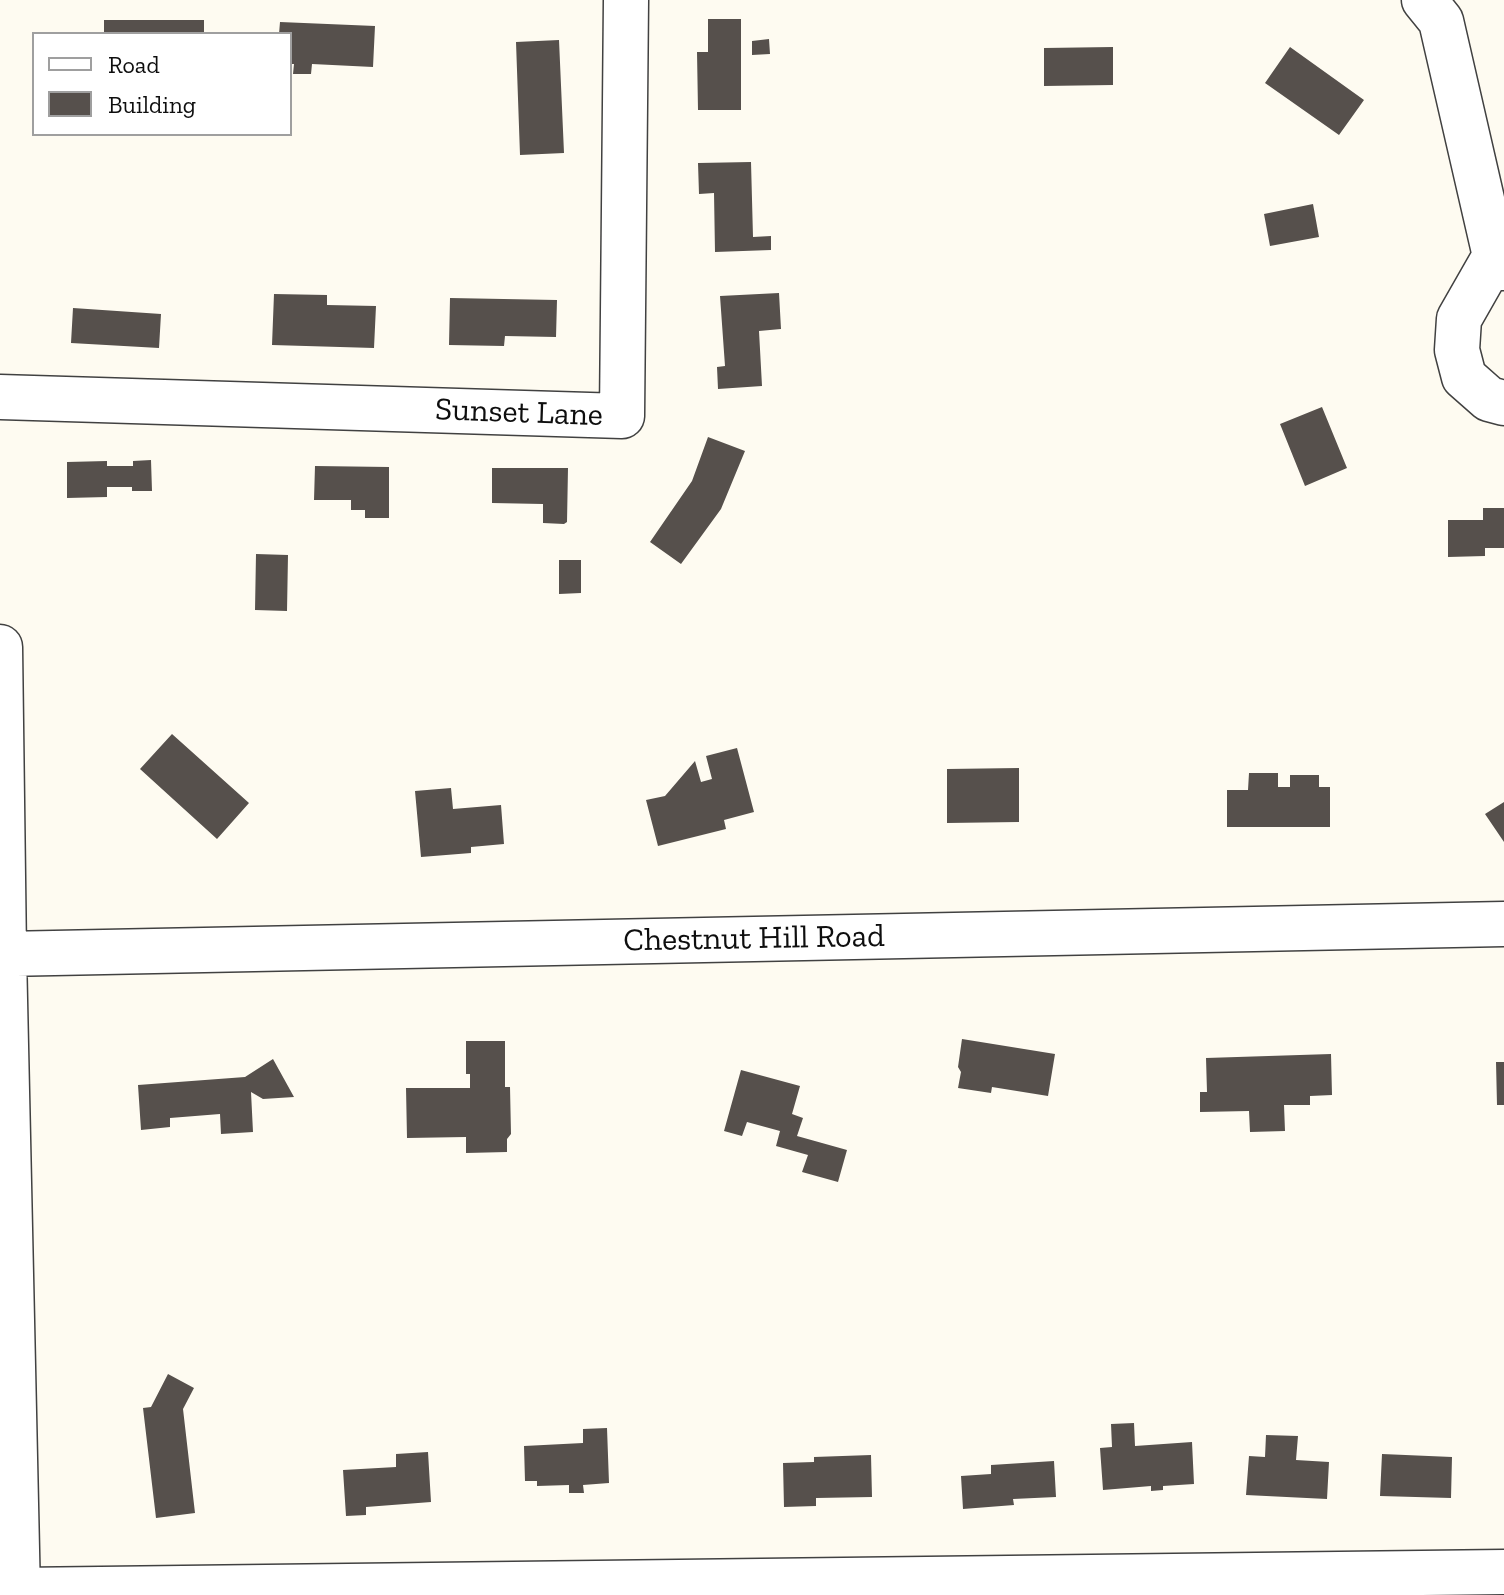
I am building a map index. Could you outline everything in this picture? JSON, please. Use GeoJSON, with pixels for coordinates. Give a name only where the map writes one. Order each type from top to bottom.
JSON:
{"type":"FeatureCollection","features":[{"type":"Feature","properties":{"kind":"street","name":"Sunset Lane"},"geometry":{"type":"LineString","coordinates":[[0,397],[622,416],[626,0]]}},
{"type":"Feature","properties":{"kind":"street"},"geometry":{"type":"LineString","coordinates":[[1424,0],[1441,21],[1499,262],[1459,319],[1457,350],[1464,377],[1489,399],[1504,403]]}},
{"type":"Feature","properties":{"kind":"street"},"geometry":{"type":"LineString","coordinates":[[0,647],[18,1593],[1504,1572]]}},
{"type":"Feature","properties":{"kind":"street","name":"Chestnut Hill Road"},"geometry":{"type":"LineString","coordinates":[[4,954],[1504,924]]}},
{"type":"Feature","properties":{"kind":"building"},"geometry":{"type":"Polygon","coordinates":[[[708,19],[741,19],[741,110],[698,110],[697,52],[708,52],[708,19]]]}},
{"type":"Feature","properties":{"kind":"building"},"geometry":{"type":"Polygon","coordinates":[[[104,20],[204,20],[204,32],[104,32],[104,20]]]}},
{"type":"Feature","properties":{"kind":"building"},"geometry":{"type":"Polygon","coordinates":[[[280,22],[375,26],[373,67],[312,64],[311,74],[293,74],[292,32],[279,32],[280,22]]]}},
{"type":"Feature","properties":{"kind":"building"},"geometry":{"type":"Polygon","coordinates":[[[769,39],[770,54],[752,55],[752,41],[769,39]]]}},
{"type":"Feature","properties":{"kind":"building"},"geometry":{"type":"Polygon","coordinates":[[[559,40],[564,153],[520,155],[516,42],[559,40]]]}},
{"type":"Feature","properties":{"kind":"building"},"geometry":{"type":"Polygon","coordinates":[[[1113,47],[1113,85],[1044,86],[1044,48],[1113,47]]]}},
{"type":"Feature","properties":{"kind":"building"},"geometry":{"type":"Polygon","coordinates":[[[1290,47],[1364,100],[1339,135],[1265,83],[1290,47]]]}},
{"type":"Feature","properties":{"kind":"building"},"geometry":{"type":"Polygon","coordinates":[[[751,162],[753,237],[771,236],[771,250],[715,252],[714,193],[699,194],[698,163],[751,162]]]}},
{"type":"Feature","properties":{"kind":"building"},"geometry":{"type":"Polygon","coordinates":[[[1313,204],[1319,237],[1270,246],[1264,214],[1313,204]]]}},
{"type":"Feature","properties":{"kind":"building"},"geometry":{"type":"Polygon","coordinates":[[[779,293],[781,329],[759,331],[762,386],[718,389],[717,367],[725,366],[720,296],[779,293]]]}},
{"type":"Feature","properties":{"kind":"building"},"geometry":{"type":"Polygon","coordinates":[[[274,294],[327,295],[327,305],[376,306],[374,348],[272,345],[274,294]]]}},
{"type":"Feature","properties":{"kind":"building"},"geometry":{"type":"Polygon","coordinates":[[[450,298],[557,300],[556,337],[505,336],[504,346],[449,345],[450,298]]]}},
{"type":"Feature","properties":{"kind":"building"},"geometry":{"type":"Polygon","coordinates":[[[73,308],[161,314],[159,348],[71,343],[73,308]]]}},
{"type":"Feature","properties":{"kind":"building"},"geometry":{"type":"Polygon","coordinates":[[[1322,407],[1347,468],[1305,486],[1280,424],[1322,407]]]}},
{"type":"Feature","properties":{"kind":"building"},"geometry":{"type":"Polygon","coordinates":[[[708,437],[745,451],[721,509],[681,564],[650,542],[692,481],[708,437]]]}},
{"type":"Feature","properties":{"kind":"building"},"geometry":{"type":"Polygon","coordinates":[[[151,460],[152,491],[107,487],[107,497],[67,498],[67,462],[107,461],[107,466],[133,466],[133,461],[151,460]]]}},
{"type":"Feature","properties":{"kind":"building"},"geometry":{"type":"Polygon","coordinates":[[[315,466],[389,467],[389,518],[365,518],[365,510],[351,510],[351,500],[314,500],[315,466]]]}},
{"type":"Feature","properties":{"kind":"building"},"geometry":{"type":"Polygon","coordinates":[[[492,468],[568,468],[567,522],[543,523],[543,504],[492,503],[492,468]]]}},
{"type":"Feature","properties":{"kind":"building"},"geometry":{"type":"Polygon","coordinates":[[[1483,508],[1504,508],[1504,548],[1485,548],[1485,556],[1448,557],[1448,520],[1483,520],[1483,508]]]}},
{"type":"Feature","properties":{"kind":"building"},"geometry":{"type":"Polygon","coordinates":[[[256,554],[288,555],[287,611],[255,610],[256,554]]]}},
{"type":"Feature","properties":{"kind":"building"},"geometry":{"type":"Polygon","coordinates":[[[559,560],[581,560],[581,593],[559,594],[559,560]]]}},
{"type":"Feature","properties":{"kind":"building"},"geometry":{"type":"Polygon","coordinates":[[[172,734],[249,803],[217,839],[140,769],[172,734]]]}},
{"type":"Feature","properties":{"kind":"building"},"geometry":{"type":"Polygon","coordinates":[[[737,748],[754,812],[724,820],[726,829],[658,846],[646,800],[665,796],[695,761],[701,782],[712,779],[706,756],[737,748]]]}},
{"type":"Feature","properties":{"kind":"building"},"geometry":{"type":"Polygon","coordinates":[[[1019,768],[1019,822],[947,823],[947,769],[1019,768]]]}},
{"type":"Feature","properties":{"kind":"building"},"geometry":{"type":"Polygon","coordinates":[[[1249,773],[1278,773],[1278,787],[1290,787],[1290,775],[1319,775],[1319,787],[1330,787],[1330,827],[1227,827],[1227,790],[1248,790],[1249,773]]]}},
{"type":"Feature","properties":{"kind":"building"},"geometry":{"type":"Polygon","coordinates":[[[451,788],[453,809],[501,805],[504,844],[471,847],[471,853],[421,857],[415,791],[451,788]]]}},
{"type":"Feature","properties":{"kind":"building"},"geometry":{"type":"Polygon","coordinates":[[[1504,802],[1504,842],[1485,814],[1504,802]]]}},
{"type":"Feature","properties":{"kind":"building"},"geometry":{"type":"Polygon","coordinates":[[[962,1039],[1055,1054],[1048,1096],[992,1087],[991,1093],[958,1088],[962,1039]]]}},
{"type":"Feature","properties":{"kind":"building"},"geometry":{"type":"Polygon","coordinates":[[[466,1041],[505,1041],[505,1087],[510,1087],[511,1134],[507,1139],[507,1152],[466,1153],[466,1137],[407,1138],[406,1088],[470,1088],[470,1074],[466,1074],[466,1041]]]}},
{"type":"Feature","properties":{"kind":"building"},"geometry":{"type":"Polygon","coordinates":[[[1331,1054],[1332,1095],[1310,1096],[1310,1105],[1284,1105],[1285,1131],[1250,1132],[1249,1111],[1200,1112],[1200,1092],[1207,1092],[1206,1058],[1331,1054]]]}},
{"type":"Feature","properties":{"kind":"building"},"geometry":{"type":"Polygon","coordinates":[[[273,1059],[294,1097],[263,1099],[251,1092],[253,1132],[221,1134],[220,1114],[170,1118],[170,1127],[141,1130],[138,1085],[245,1077],[273,1059]]]}},
{"type":"Feature","properties":{"kind":"building"},"geometry":{"type":"Polygon","coordinates":[[[1496,1062],[1504,1062],[1504,1105],[1497,1105],[1496,1062]]]}},
{"type":"Feature","properties":{"kind":"building"},"geometry":{"type":"Polygon","coordinates":[[[741,1070],[800,1086],[792,1114],[803,1118],[797,1136],[847,1150],[838,1182],[802,1172],[808,1155],[776,1146],[780,1131],[747,1122],[742,1136],[724,1131],[741,1070]]]}},
{"type":"Feature","properties":{"kind":"building"},"geometry":{"type":"Polygon","coordinates":[[[168,1374],[194,1388],[183,1409],[195,1513],[156,1518],[143,1408],[151,1407],[168,1374]]]}},
{"type":"Feature","properties":{"kind":"building"},"geometry":{"type":"Polygon","coordinates":[[[1134,1423],[1135,1446],[1192,1442],[1194,1484],[1163,1486],[1163,1490],[1151,1491],[1151,1486],[1103,1490],[1100,1448],[1112,1447],[1111,1424],[1134,1423]]]}},
{"type":"Feature","properties":{"kind":"building"},"geometry":{"type":"Polygon","coordinates":[[[607,1428],[609,1483],[583,1485],[584,1493],[569,1493],[569,1485],[537,1486],[537,1481],[525,1481],[524,1446],[583,1443],[583,1429],[607,1428]]]}},
{"type":"Feature","properties":{"kind":"building"},"geometry":{"type":"Polygon","coordinates":[[[1266,1435],[1298,1436],[1296,1460],[1329,1462],[1327,1499],[1246,1495],[1249,1456],[1265,1457],[1266,1435]]]}},
{"type":"Feature","properties":{"kind":"building"},"geometry":{"type":"Polygon","coordinates":[[[428,1452],[431,1502],[366,1507],[366,1515],[346,1516],[343,1470],[396,1467],[396,1454],[428,1452]]]}},
{"type":"Feature","properties":{"kind":"building"},"geometry":{"type":"Polygon","coordinates":[[[1382,1454],[1452,1457],[1451,1498],[1380,1496],[1382,1454]]]}},
{"type":"Feature","properties":{"kind":"building"},"geometry":{"type":"Polygon","coordinates":[[[871,1455],[872,1497],[816,1498],[816,1506],[784,1507],[783,1463],[814,1462],[814,1457],[871,1455]]]}},
{"type":"Feature","properties":{"kind":"building"},"geometry":{"type":"Polygon","coordinates":[[[1054,1461],[1056,1497],[1013,1499],[1014,1505],[963,1509],[961,1476],[991,1474],[991,1465],[1054,1461]]]}}]}
